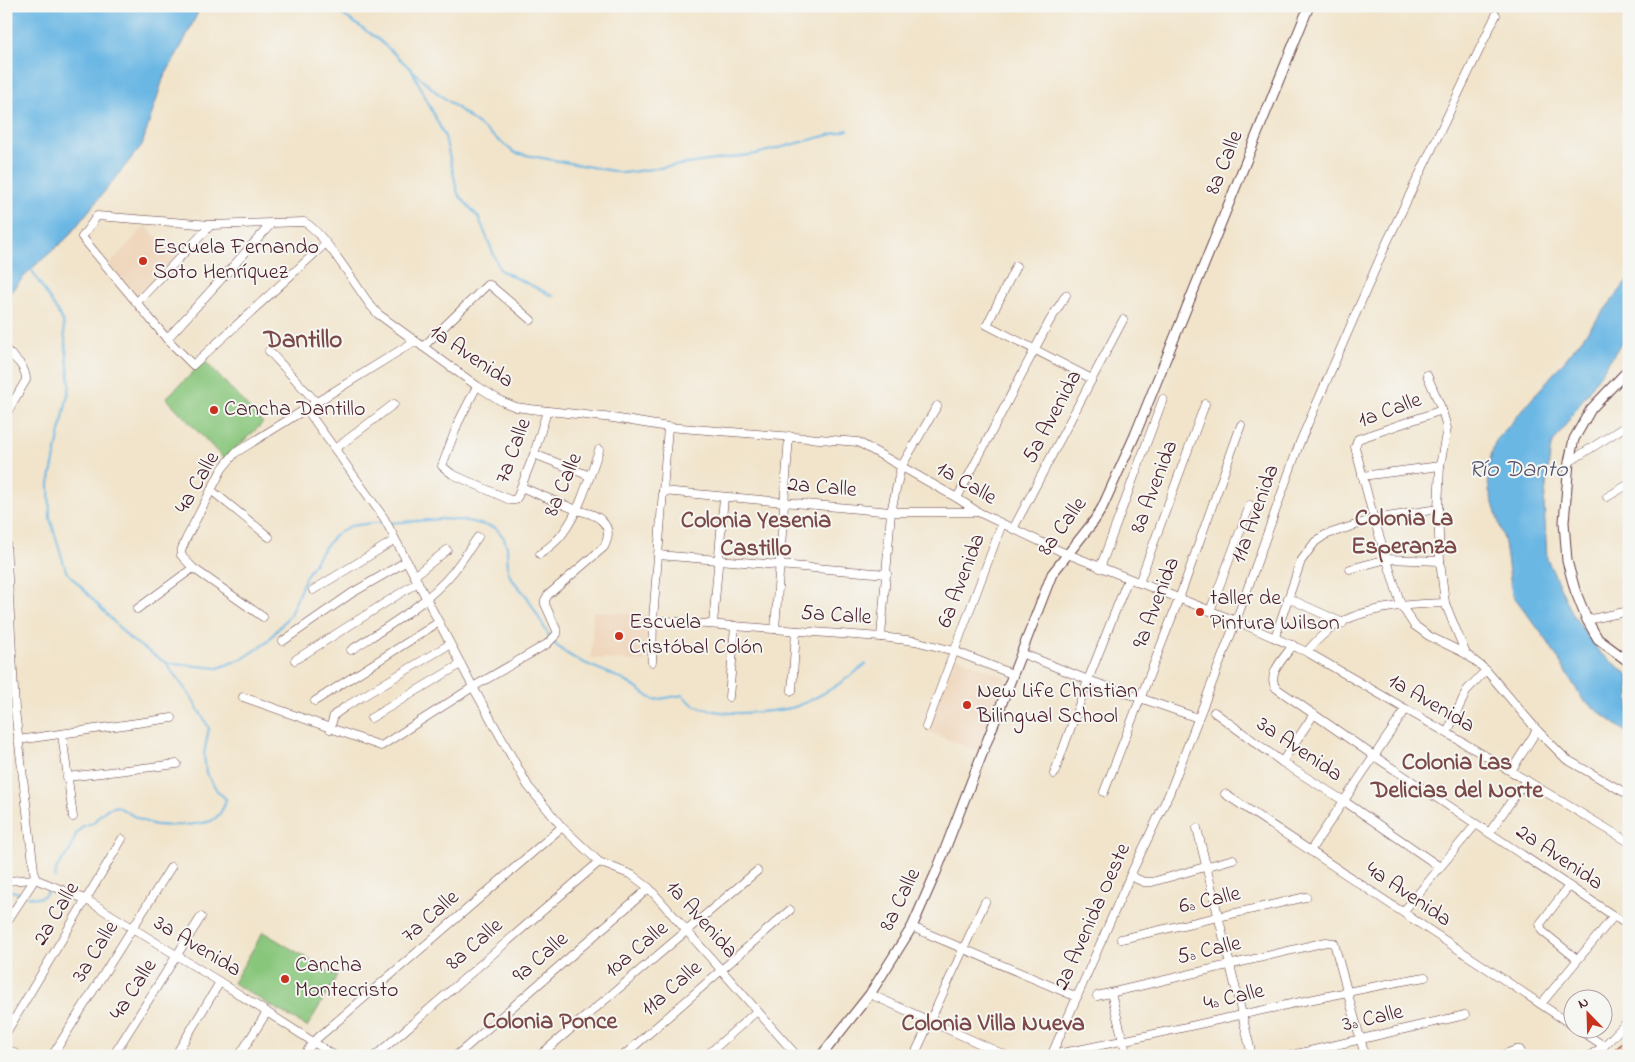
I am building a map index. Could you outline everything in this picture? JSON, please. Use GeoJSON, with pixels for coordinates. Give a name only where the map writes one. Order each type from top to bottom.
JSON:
{"type":"FeatureCollection","features":[{"type":"Feature","properties":{"kind":"main road"},"geometry":{"type":"LineString","coordinates":[[1617,1056],[1629,1045]]}},
{"type":"Feature","properties":{"kind":"street","name":"8a Calle"},"geometry":{"type":"LineString","coordinates":[[822,1056],[870,994],[912,927],[937,870],[1052,574],[1094,521],[1134,435],[1309,6]]}},
{"type":"Feature","properties":{"kind":"street","name":"11a Avenida"},"geometry":{"type":"LineString","coordinates":[[1168,794],[1236,621],[1300,442],[1387,242],[1496,15]]}},
{"type":"Feature","properties":{"kind":"street","name":"1a Avenida"},"geometry":{"type":"LineString","coordinates":[[137,302],[83,239],[83,235],[97,216],[211,225],[304,222],[314,228],[378,314],[501,402],[512,406],[668,427]]}},
{"type":"Feature","properties":{"kind":"street"},"geometry":{"type":"LineString","coordinates":[[168,338],[272,223]]}},
{"type":"Feature","properties":{"kind":"street"},"geometry":{"type":"LineString","coordinates":[[211,225],[137,302],[192,365],[326,243]]}},
{"type":"Feature","properties":{"kind":"street"},"geometry":{"type":"LineString","coordinates":[[1016,266],[988,325],[989,328],[1092,379]]}},
{"type":"Feature","properties":{"kind":"street"},"geometry":{"type":"LineString","coordinates":[[423,347],[487,285],[490,285],[531,320]]}},
{"type":"Feature","properties":{"kind":"street"},"geometry":{"type":"LineString","coordinates":[[957,498],[1034,349],[1066,295]]}},
{"type":"Feature","properties":{"kind":"street","name":"5a Avenida"},"geometry":{"type":"LineString","coordinates":[[1013,530],[1123,320]]}},
{"type":"Feature","properties":{"kind":"street","name":"4a Calle"},"geometry":{"type":"LineString","coordinates":[[193,568],[183,559],[181,552],[211,490],[230,458],[416,342]]}},
{"type":"Feature","properties":{"kind":"street"},"geometry":{"type":"LineString","coordinates":[[6,350],[24,368],[26,380],[6,414]]}},
{"type":"Feature","properties":{"kind":"street"},"geometry":{"type":"LineString","coordinates":[[269,351],[317,403]]}},
{"type":"Feature","properties":{"kind":"street"},"geometry":{"type":"LineString","coordinates":[[1629,369],[1591,409],[1574,439],[1569,462],[1564,522],[1567,561],[1575,590],[1587,620],[1598,639],[1629,662]]}},
{"type":"Feature","properties":{"kind":"street"},"geometry":{"type":"LineString","coordinates":[[1427,375],[1442,410],[1447,428],[1440,466],[1438,509],[1440,560],[1445,603],[1466,654]]}},
{"type":"Feature","properties":{"kind":"street","name":"7a Calle"},"geometry":{"type":"LineString","coordinates":[[477,386],[458,424],[442,466],[452,474],[510,500],[514,500],[518,496],[522,487],[547,411]]}},
{"type":"Feature","properties":{"kind":"street"},"geometry":{"type":"LineString","coordinates":[[1100,568],[1163,398]]}},
{"type":"Feature","properties":{"kind":"street"},"geometry":{"type":"LineString","coordinates":[[307,410],[335,449],[394,404]]}},
{"type":"Feature","properties":{"kind":"street","name":"8a Avenida"},"geometry":{"type":"LineString","coordinates":[[1139,583],[1205,404]]}},
{"type":"Feature","properties":{"kind":"street"},"geometry":{"type":"LineString","coordinates":[[881,637],[891,512],[901,467],[937,406]]}},
{"type":"Feature","properties":{"kind":"street","name":"1a Calle"},"geometry":{"type":"LineString","coordinates":[[1362,476],[1354,447],[1358,439],[1442,410]]}},
{"type":"Feature","properties":{"kind":"street"},"geometry":{"type":"LineString","coordinates":[[1569,462],[1629,424]]}},
{"type":"Feature","properties":{"kind":"street","name":"9a Avenida"},"geometry":{"type":"LineString","coordinates":[[1104,792],[1179,599],[1242,425]]}},
{"type":"Feature","properties":{"kind":"street","name":"1a Calle"},"geometry":{"type":"LineString","coordinates":[[668,427],[858,442],[957,498],[978,512],[1013,530],[1100,568],[1236,621]]}},
{"type":"Feature","properties":{"kind":"street"},"geometry":{"type":"LineString","coordinates":[[652,662],[653,620],[668,427]]}},
{"type":"Feature","properties":{"kind":"street"},"geometry":{"type":"LineString","coordinates":[[775,629],[789,436]]}},
{"type":"Feature","properties":{"kind":"street","name":"1a Avenida"},"geometry":{"type":"LineString","coordinates":[[335,449],[384,518],[473,687],[528,786],[562,827],[599,862],[632,875],[649,888],[722,969],[793,1054]]}},
{"type":"Feature","properties":{"kind":"street","name":"8a Calle"},"geometry":{"type":"LineString","coordinates":[[540,554],[564,532],[576,510],[599,450]]}},
{"type":"Feature","properties":{"kind":"street"},"geometry":{"type":"LineString","coordinates":[[534,454],[590,476]]}},
{"type":"Feature","properties":{"kind":"street"},"geometry":{"type":"LineString","coordinates":[[1440,466],[1362,476],[1401,604],[1414,625],[1429,636],[1466,654],[1486,670],[1536,730],[1566,759],[1629,796]]}},
{"type":"Feature","properties":{"kind":"street"},"geometry":{"type":"LineString","coordinates":[[1607,497],[1629,484]]}},
{"type":"Feature","properties":{"kind":"street"},"geometry":{"type":"LineString","coordinates":[[243,697],[381,746],[473,687],[547,644],[554,637],[557,630],[545,600],[548,595],[604,547],[608,529],[602,520],[595,515],[576,510],[522,487]]}},
{"type":"Feature","properties":{"kind":"street"},"geometry":{"type":"LineString","coordinates":[[211,490],[269,537]]}},
{"type":"Feature","properties":{"kind":"street","name":"2a Calle"},"geometry":{"type":"LineString","coordinates":[[663,491],[891,512],[978,512]]}},
{"type":"Feature","properties":{"kind":"street"},"geometry":{"type":"LineString","coordinates":[[713,624],[724,497]]}},
{"type":"Feature","properties":{"kind":"street"},"geometry":{"type":"LineString","coordinates":[[1210,611],[1250,504]]}},
{"type":"Feature","properties":{"kind":"street"},"geometry":{"type":"LineString","coordinates":[[1275,637],[1301,560],[1315,542],[1325,535],[1374,519],[1438,509]]}},
{"type":"Feature","properties":{"kind":"street","name":"6a Avenida"},"geometry":{"type":"LineString","coordinates":[[954,651],[1002,524]]}},
{"type":"Feature","properties":{"kind":"street"},"geometry":{"type":"LineString","coordinates":[[351,650],[395,622],[426,598],[452,573],[478,537]]}},
{"type":"Feature","properties":{"kind":"street"},"geometry":{"type":"LineString","coordinates":[[313,590],[395,540]]}},
{"type":"Feature","properties":{"kind":"street"},"geometry":{"type":"LineString","coordinates":[[6,542],[15,710],[34,882],[6,923]]}},
{"type":"Feature","properties":{"kind":"street"},"geometry":{"type":"LineString","coordinates":[[295,660],[416,579],[447,550]]}},
{"type":"Feature","properties":{"kind":"street"},"geometry":{"type":"LineString","coordinates":[[658,555],[886,574]]}},
{"type":"Feature","properties":{"kind":"street"},"geometry":{"type":"LineString","coordinates":[[1350,569],[1388,559],[1440,560]]}},
{"type":"Feature","properties":{"kind":"street"},"geometry":{"type":"LineString","coordinates":[[283,641],[352,593],[407,561]]}},
{"type":"Feature","properties":{"kind":"street"},"geometry":{"type":"LineString","coordinates":[[136,610],[193,568],[263,617]]}},
{"type":"Feature","properties":{"kind":"street"},"geometry":{"type":"LineString","coordinates":[[1054,774],[1128,578]]}},
{"type":"Feature","properties":{"kind":"street"},"geometry":{"type":"LineString","coordinates":[[1288,598],[1342,623]]}},
{"type":"Feature","properties":{"kind":"street"},"geometry":{"type":"LineString","coordinates":[[1307,652],[1330,629],[1356,616],[1401,604],[1445,603]]}},
{"type":"Feature","properties":{"kind":"street"},"geometry":{"type":"LineString","coordinates":[[1587,620],[1629,611]]}},
{"type":"Feature","properties":{"kind":"street","name":"5a Calle"},"geometry":{"type":"LineString","coordinates":[[653,620],[881,637],[915,642],[954,651],[1012,674]]}},
{"type":"Feature","properties":{"kind":"street","name":"1a Avenida"},"geometry":{"type":"LineString","coordinates":[[1236,621],[1307,652],[1629,842]]}},
{"type":"Feature","properties":{"kind":"street"},"geometry":{"type":"LineString","coordinates":[[315,701],[439,622]]}},
{"type":"Feature","properties":{"kind":"street"},"geometry":{"type":"LineString","coordinates":[[729,697],[736,626]]}},
{"type":"Feature","properties":{"kind":"street"},"geometry":{"type":"LineString","coordinates":[[792,691],[796,631]]}},
{"type":"Feature","properties":{"kind":"street"},"geometry":{"type":"LineString","coordinates":[[330,729],[334,715],[450,644]]}},
{"type":"Feature","properties":{"kind":"street","name":"2a Avenida"},"geometry":{"type":"LineString","coordinates":[[1294,645],[1273,674],[1273,683],[1276,688],[1374,756],[1629,926]]}},
{"type":"Feature","properties":{"kind":"street"},"geometry":{"type":"LineString","coordinates":[[926,727],[954,651]]}},
{"type":"Feature","properties":{"kind":"street"},"geometry":{"type":"LineString","coordinates":[[1021,653],[1088,680],[1198,718]]}},
{"type":"Feature","properties":{"kind":"street"},"geometry":{"type":"LineString","coordinates":[[371,718],[461,664]]}},
{"type":"Feature","properties":{"kind":"street"},"geometry":{"type":"LineString","coordinates":[[1447,733],[1468,690],[1486,670]]}},
{"type":"Feature","properties":{"kind":"street"},"geometry":{"type":"LineString","coordinates":[[1310,851],[1406,709]]}},
{"type":"Feature","properties":{"kind":"street"},"geometry":{"type":"LineString","coordinates":[[6,712],[15,710]]}},
{"type":"Feature","properties":{"kind":"street","name":"3a Avenida"},"geometry":{"type":"LineString","coordinates":[[1214,712],[1282,762],[1344,801],[1440,867]]}},
{"type":"Feature","properties":{"kind":"street"},"geometry":{"type":"LineString","coordinates":[[1282,762],[1314,714]]}},
{"type":"Feature","properties":{"kind":"street"},"geometry":{"type":"LineString","coordinates":[[18,740],[172,718]]}},
{"type":"Feature","properties":{"kind":"street"},"geometry":{"type":"LineString","coordinates":[[1511,771],[1536,730]]}},
{"type":"Feature","properties":{"kind":"street"},"geometry":{"type":"LineString","coordinates":[[62,734],[73,817]]}},
{"type":"Feature","properties":{"kind":"street"},"geometry":{"type":"LineString","coordinates":[[68,777],[177,764]]}},
{"type":"Feature","properties":{"kind":"street"},"geometry":{"type":"LineString","coordinates":[[1490,833],[1526,780]]}},
{"type":"Feature","properties":{"kind":"street","name":"2a Avenida Oeste"},"geometry":{"type":"LineString","coordinates":[[1051,1055],[1168,794]]}},
{"type":"Feature","properties":{"kind":"street","name":"4a Avenida"},"geometry":{"type":"LineString","coordinates":[[1225,794],[1562,1018]]}},
{"type":"Feature","properties":{"kind":"street"},"geometry":{"type":"LineString","coordinates":[[1403,912],[1476,824]]}},
{"type":"Feature","properties":{"kind":"street","name":"7a Calle"},"geometry":{"type":"LineString","coordinates":[[304,1056],[313,1042],[562,827]]}},
{"type":"Feature","properties":{"kind":"street"},"geometry":{"type":"LineString","coordinates":[[1197,828],[1252,1056]]}},
{"type":"Feature","properties":{"kind":"street","name":"2a Calle"},"geometry":{"type":"LineString","coordinates":[[6,1033],[122,839]]}},
{"type":"Feature","properties":{"kind":"street"},"geometry":{"type":"LineString","coordinates":[[1130,876],[1144,882],[1152,882],[1233,859]]}},
{"type":"Feature","properties":{"kind":"street","name":"8a Calle"},"geometry":{"type":"LineString","coordinates":[[375,1056],[599,862]]}},
{"type":"Feature","properties":{"kind":"street","name":"3a Calle"},"geometry":{"type":"LineString","coordinates":[[52,1056],[170,867]]}},
{"type":"Feature","properties":{"kind":"street","name":"10a Calle"},"geometry":{"type":"LineString","coordinates":[[539,1056],[757,871]]}},
{"type":"Feature","properties":{"kind":"street"},"geometry":{"type":"LineString","coordinates":[[6,881],[34,882]]}},
{"type":"Feature","properties":{"kind":"street","name":"3a Avenida"},"geometry":{"type":"LineString","coordinates":[[34,882],[87,900],[335,1056]]}},
{"type":"Feature","properties":{"kind":"street"},"geometry":{"type":"LineString","coordinates":[[1569,886],[1540,924],[1542,931],[1577,959]]}},
{"type":"Feature","properties":{"kind":"street","name":"9a Calle"},"geometry":{"type":"LineString","coordinates":[[456,1056],[649,888]]}},
{"type":"Feature","properties":{"kind":"street","name":"6ª Calle"},"geometry":{"type":"LineString","coordinates":[[1121,939],[1306,897]]}},
{"type":"Feature","properties":{"kind":"street"},"geometry":{"type":"LineString","coordinates":[[914,1056],[984,902]]}},
{"type":"Feature","properties":{"kind":"street","name":"11a Calle"},"geometry":{"type":"LineString","coordinates":[[623,1056],[790,910]]}},
{"type":"Feature","properties":{"kind":"street"},"geometry":{"type":"LineString","coordinates":[[1541,1004],[1614,916]]}},
{"type":"Feature","properties":{"kind":"street","name":"4a Calle"},"geometry":{"type":"LineString","coordinates":[[113,1056],[201,918]]}},
{"type":"Feature","properties":{"kind":"street"},"geometry":{"type":"LineString","coordinates":[[912,927],[1077,998]]}},
{"type":"Feature","properties":{"kind":"street","name":"5ª Calle"},"geometry":{"type":"LineString","coordinates":[[1097,996],[1330,942],[1334,942],[1336,947],[1348,990]]}},
{"type":"Feature","properties":{"kind":"street","name":"4ª Calle"},"geometry":{"type":"LineString","coordinates":[[1051,1055],[1123,1042],[1348,990],[1425,977]]}},
{"type":"Feature","properties":{"kind":"street"},"geometry":{"type":"LineString","coordinates":[[175,1056],[220,982]]}},
{"type":"Feature","properties":{"kind":"street"},"geometry":{"type":"LineString","coordinates":[[1348,990],[1365,1056]]}},
{"type":"Feature","properties":{"kind":"street"},"geometry":{"type":"LineString","coordinates":[[1111,992],[1126,1056]]}},
{"type":"Feature","properties":{"kind":"street"},"geometry":{"type":"LineString","coordinates":[[870,994],[1008,1056]]}},
{"type":"Feature","properties":{"kind":"street"},"geometry":{"type":"LineString","coordinates":[[706,1056],[757,1011]]}},
{"type":"Feature","properties":{"kind":"street"},"geometry":{"type":"LineString","coordinates":[[239,1056],[267,1012]]}},
{"type":"Feature","properties":{"kind":"street","name":"3ª Calle"},"geometry":{"type":"LineString","coordinates":[[1288,1056],[1464,1015]]}},
{"type":"Feature","properties":{"kind":"street"},"geometry":{"type":"LineString","coordinates":[[1589,1056],[1604,1046],[1629,1020]]}},
{"type":"Feature","properties":{"kind":"street"},"geometry":{"type":"LineString","coordinates":[[1595,1040],[1604,1046]]}},
{"type":"Feature","properties":{"kind":"street"},"geometry":{"type":"LineString","coordinates":[[6,1048],[19,1056]]}},
{"type":"Feature","properties":{"kind":"street"},"geometry":{"type":"LineString","coordinates":[[1500,1056],[1516,1050],[1522,1053]]}},
{"type":"Feature","properties":{"kind":"shaded area","name":"Escuela Fernando Soto Henríquez"},"geometry":{"type":"Polygon","coordinates":[[[145,226],[178,257],[138,296],[109,265],[145,226]]]}},
{"type":"Feature","properties":{"kind":"shaded area","name":"Escuela Cristóbal Colón"},"geometry":{"type":"Polygon","coordinates":[[[593,611],[647,615],[645,662],[591,658],[593,611]]]}},
{"type":"Feature","properties":{"kind":"shaded area","name":"New Life Christian Bilingual School"},"geometry":{"type":"Polygon","coordinates":[[[956,657],[1008,678],[978,751],[927,731],[956,657]]]}},
{"type":"Feature","properties":{"kind":"green space","name":"Cancha Dantillo"},"geometry":{"type":"Polygon","coordinates":[[[205,361],[263,423],[224,459],[166,398],[205,361]]]}},
{"type":"Feature","properties":{"kind":"green space","name":"Cancha Montecristo"},"geometry":{"type":"Polygon","coordinates":[[[263,932],[337,976],[307,1027],[233,983],[263,932]]]}},
{"type":"Feature","properties":{"kind":"water"},"geometry":{"type":"Polygon","coordinates":[[[6,6],[201,6],[163,79],[142,145],[66,239],[31,269],[6,297],[6,6]]]}},
{"type":"Feature","properties":{"kind":"water","name":"Río Danto"},"geometry":{"type":"Polygon","coordinates":[[[1629,279],[1629,332],[1551,446],[1544,503],[1547,559],[1573,615],[1600,653],[1629,675],[1629,734],[1583,700],[1548,642],[1512,594],[1505,543],[1489,490],[1487,470],[1495,442],[1565,360],[1629,279]]]}},
{"type":"Feature","properties":{"kind":"waterway"},"geometry":{"type":"LineString","coordinates":[[330,6],[378,39],[435,91],[515,153],[624,173],[756,154],[848,130]]}},
{"type":"Feature","properties":{"kind":"waterway"},"geometry":{"type":"LineString","coordinates":[[412,70],[445,137],[458,194],[479,218],[500,270],[553,296]]}},
{"type":"Feature","properties":{"kind":"waterway"},"geometry":{"type":"LineString","coordinates":[[31,269],[63,321],[70,385],[49,484],[50,518],[66,571],[130,639],[166,663],[218,668],[244,658],[266,643],[290,615],[306,576],[321,552],[335,535],[350,526],[384,523]]}},
{"type":"Feature","properties":{"kind":"waterway"},"geometry":{"type":"LineString","coordinates":[[388,523],[442,519],[468,521],[496,528],[504,538],[507,547],[508,571],[511,578],[528,598],[550,638]]}},
{"type":"Feature","properties":{"kind":"waterway"},"geometry":{"type":"LineString","coordinates":[[553,642],[569,655],[616,676],[654,700],[683,695],[690,702],[700,707],[728,713],[771,711],[797,706],[833,688],[866,664]]}},
{"type":"Feature","properties":{"kind":"waterway"},"geometry":{"type":"LineString","coordinates":[[55,878],[57,867],[71,849],[76,834],[83,826],[93,823],[107,809],[117,806],[133,816],[157,825],[199,824],[211,821],[219,815],[226,799],[218,792],[206,773],[204,754],[209,728],[191,697],[166,663]]}},
{"type":"Feature","properties":{"kind":"waterway"},"geometry":{"type":"LineString","coordinates":[[28,896],[40,898],[49,890]]}},
{"type":"Feature","properties":{"kind":"waterway"},"geometry":{"type":"LineString","coordinates":[[6,891],[23,894]]}},
{"type":"Feature","properties":{"kind":"place","name":"Escuela Fernando Soto Henríquez"},"geometry":{"type":"Point","coordinates":[143,261]}},
{"type":"Feature","properties":{"kind":"place","name":"Cancha Dantillo"},"geometry":{"type":"Point","coordinates":[214,410]}},
{"type":"Feature","properties":{"kind":"place","name":"taller de Pintura Wilson"},"geometry":{"type":"Point","coordinates":[1200,612]}},
{"type":"Feature","properties":{"kind":"place","name":"Escuela Cristóbal Colón"},"geometry":{"type":"Point","coordinates":[619,636]}},
{"type":"Feature","properties":{"kind":"place","name":"New Life Christian Bilingual School"},"geometry":{"type":"Point","coordinates":[967,705]}},
{"type":"Feature","properties":{"kind":"place","name":"Cancha Montecristo"},"geometry":{"type":"Point","coordinates":[285,979]}},
{"type":"Feature","properties":{"kind":"district","name":"Dantillo"},"geometry":{"type":"Point","coordinates":[303,341]}},
{"type":"Feature","properties":{"kind":"district","name":"Colonia La Esperanza"},"geometry":{"type":"Point","coordinates":[1404,533]}},
{"type":"Feature","properties":{"kind":"district","name":"Colonia Yesenia Castillo"},"geometry":{"type":"Point","coordinates":[756,535]}},
{"type":"Feature","properties":{"kind":"district","name":"Colonia Las Delicias del Norte"},"geometry":{"type":"Point","coordinates":[1457,777]}},
{"type":"Feature","properties":{"kind":"district","name":"Colonia Ponce"},"geometry":{"type":"Point","coordinates":[550,1022]}},
{"type":"Feature","properties":{"kind":"district","name":"Colonia Villa Nueva"},"geometry":{"type":"Point","coordinates":[993,1024]}}]}
